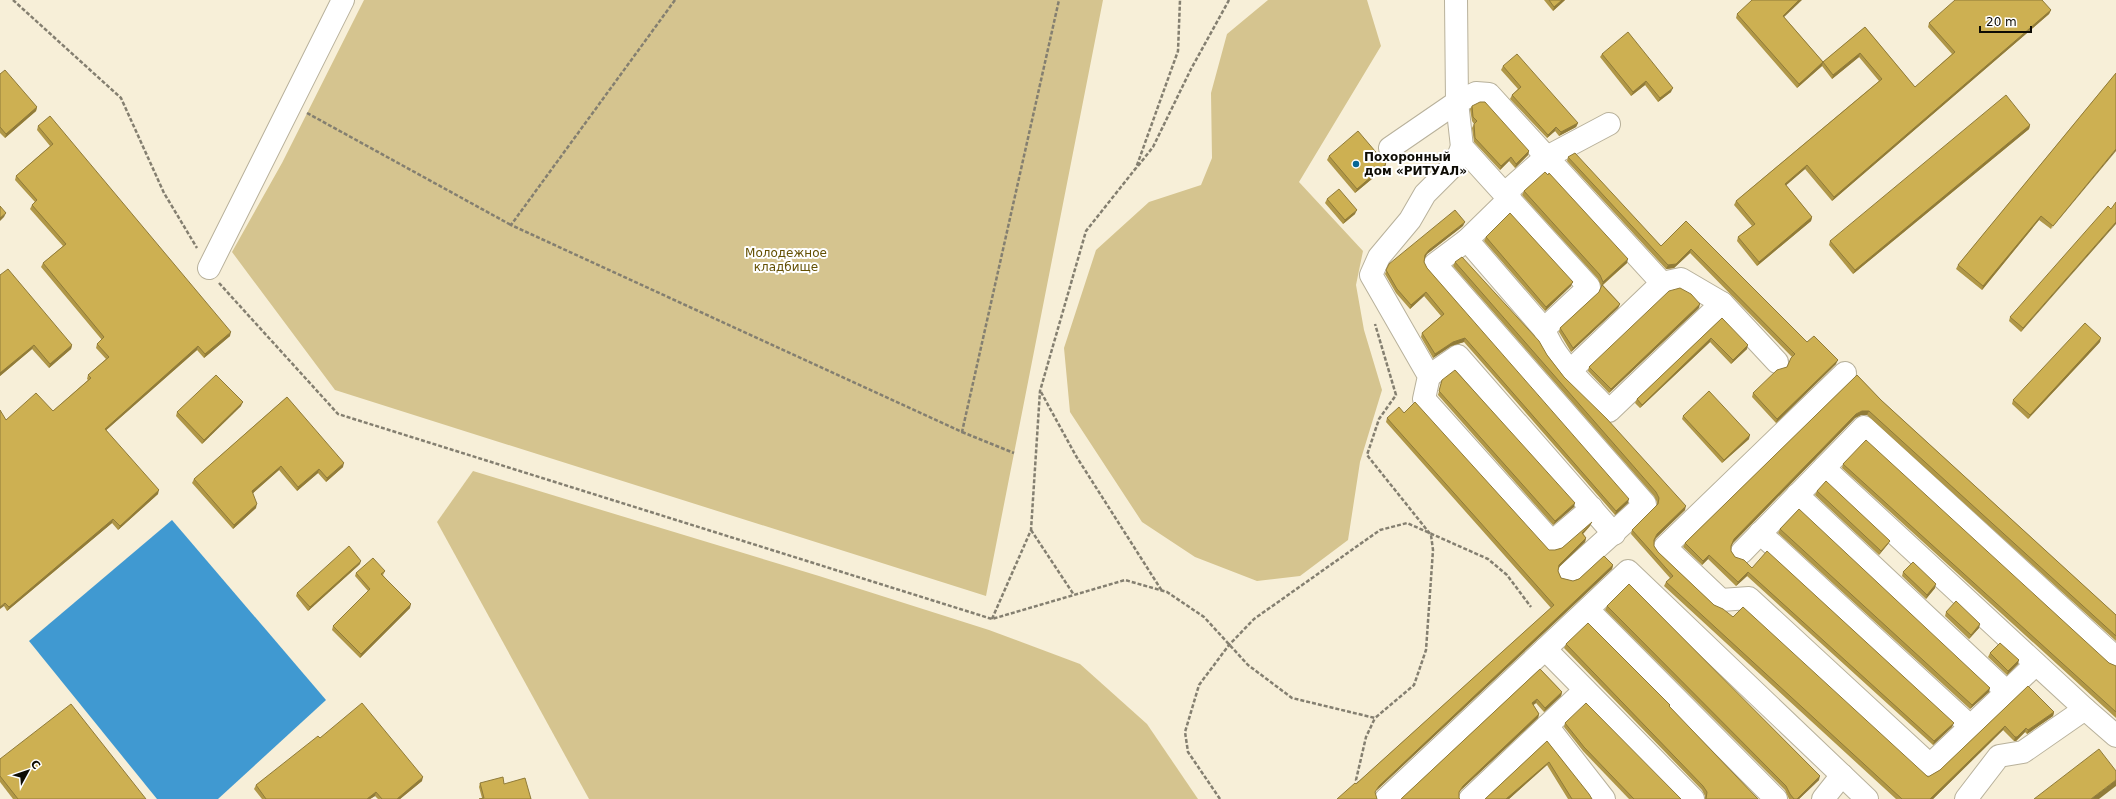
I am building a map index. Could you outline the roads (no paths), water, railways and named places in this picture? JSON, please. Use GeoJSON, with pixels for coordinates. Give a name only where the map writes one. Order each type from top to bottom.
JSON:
{"type":"FeatureCollection","features":[{"type":"Feature","properties":{"kind":"street"},"geometry":{"type":"LineString","coordinates":[[209,268],[343,0]]}},
{"type":"Feature","properties":{"kind":"street"},"geometry":{"type":"LineString","coordinates":[[1456,0],[1457,102],[1462,147],[1455,164],[1425,194],[1410,220],[1379,257],[1371,275],[1429,376],[1424,399],[1552,542],[1592,508]]}},
{"type":"Feature","properties":{"kind":"street"},"geometry":{"type":"LineString","coordinates":[[1390,148],[1457,102],[1476,93],[1489,94],[1545,158],[1662,283]]}},
{"type":"Feature","properties":{"kind":"street"},"geometry":{"type":"LineString","coordinates":[[1569,573],[1614,534],[1645,504],[1435,264],[1467,240],[1545,158],[1610,124]]}},
{"type":"Feature","properties":{"kind":"street"},"geometry":{"type":"LineString","coordinates":[[1462,147],[1508,196],[1588,287],[1544,330]]}},
{"type":"Feature","properties":{"kind":"street"},"geometry":{"type":"LineString","coordinates":[[1467,240],[1544,330],[1548,342],[1571,370],[1609,410],[1722,303]]}},
{"type":"Feature","properties":{"kind":"street"},"geometry":{"type":"LineString","coordinates":[[1571,370],[1662,283],[1681,279],[1722,303],[1777,362]]}},
{"type":"Feature","properties":{"kind":"street"},"geometry":{"type":"LineString","coordinates":[[1429,376],[1458,356],[1614,534]]}},
{"type":"Feature","properties":{"kind":"street"},"geometry":{"type":"LineString","coordinates":[[1845,373],[1665,547],[1721,600],[1749,598],[1930,765],[2036,664]]}},
{"type":"Feature","properties":{"kind":"street"},"geometry":{"type":"LineString","coordinates":[[1742,552],[1864,427],[2116,658]]}},
{"type":"Feature","properties":{"kind":"street"},"geometry":{"type":"LineString","coordinates":[[1824,468],[2116,736]]}},
{"type":"Feature","properties":{"kind":"street"},"geometry":{"type":"LineString","coordinates":[[1797,495],[2007,692]]}},
{"type":"Feature","properties":{"kind":"street"},"geometry":{"type":"LineString","coordinates":[[1760,533],[1970,726]]}},
{"type":"Feature","properties":{"kind":"street"},"geometry":{"type":"LineString","coordinates":[[1386,799],[1628,571],[1867,799]]}},
{"type":"Feature","properties":{"kind":"street"},"geometry":{"type":"LineString","coordinates":[[1588,610],[1776,799]]}},
{"type":"Feature","properties":{"kind":"street"},"geometry":{"type":"LineString","coordinates":[[1545,649],[1693,799]]}},
{"type":"Feature","properties":{"kind":"street"},"geometry":{"type":"LineString","coordinates":[[1470,799],[1585,690]]}},
{"type":"Feature","properties":{"kind":"street"},"geometry":{"type":"LineString","coordinates":[[1966,799],[1999,756],[2023,752],[2085,709]]}},
{"type":"Feature","properties":{"kind":"street"},"geometry":{"type":"LineString","coordinates":[[1547,726],[1604,799]]}},
{"type":"Feature","properties":{"kind":"street"},"geometry":{"type":"LineString","coordinates":[[1823,799],[1842,775]]}},
{"type":"Feature","properties":{"kind":"water"},"geometry":{"type":"Polygon","coordinates":[[[172,520],[326,700],[218,799],[157,799],[29,641],[172,520]]]}},
{"type":"Feature","properties":{"kind":"place","name":"Похоронный дом «РИТУАЛ»"},"geometry":{"type":"Point","coordinates":[1356,164]}},
{"type":"Feature","properties":{"kind":"park label","name":"Молодежное кладбище"},"geometry":{"type":"Point","coordinates":[786,260]}}]}
